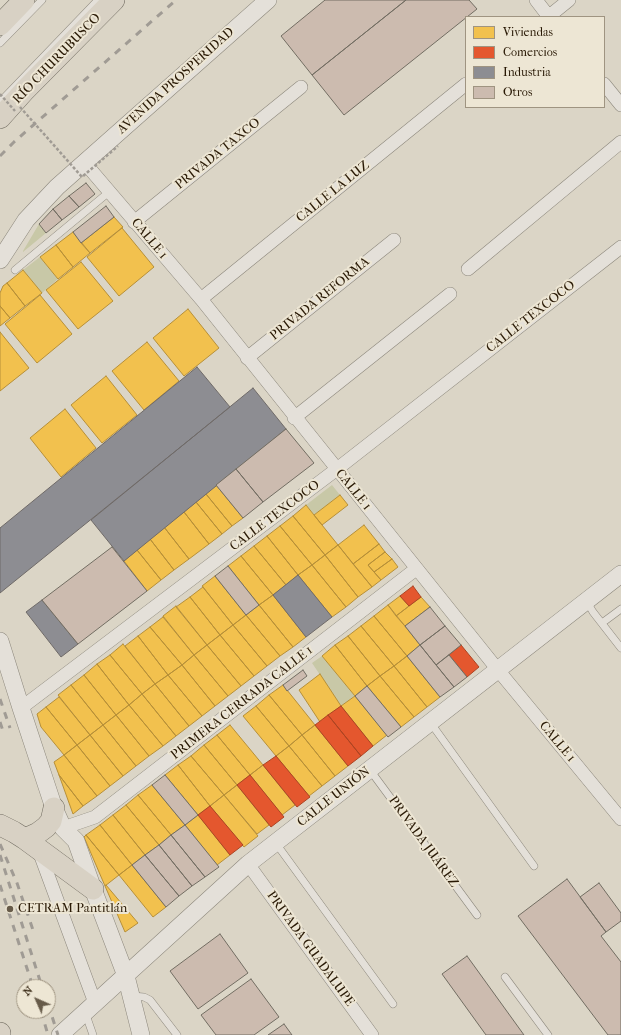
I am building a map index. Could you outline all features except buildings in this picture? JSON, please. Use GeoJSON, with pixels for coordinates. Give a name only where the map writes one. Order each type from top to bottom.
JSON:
{"type":"FeatureCollection","features":[{"type":"Feature","properties":{"kind":"main road"},"geometry":{"type":"LineString","coordinates":[[0,24],[24,0]]}},
{"type":"Feature","properties":{"kind":"main road","name":"RÍO CHURUBUSCO"},"geometry":{"type":"LineString","coordinates":[[7,115],[25,90],[114,0]]}},
{"type":"Feature","properties":{"kind":"main road"},"geometry":{"type":"LineString","coordinates":[[32,844],[38,834],[51,821],[54,808]]}},
{"type":"Feature","properties":{"kind":"main road"},"geometry":{"type":"LineString","coordinates":[[0,824],[32,844],[93,889]]}},
{"type":"Feature","properties":{"kind":"main road"},"geometry":{"type":"LineString","coordinates":[[32,844],[63,828]]}},
{"type":"Feature","properties":{"kind":"street","name":"AVENIDA PROSPERIDAD"},"geometry":{"type":"LineString","coordinates":[[0,260],[17,233],[41,203],[84,162],[268,0]]}},
{"type":"Feature","properties":{"kind":"street"},"geometry":{"type":"LineString","coordinates":[[536,0],[548,16]]}},
{"type":"Feature","properties":{"kind":"street"},"geometry":{"type":"LineString","coordinates":[[550,16],[569,0]]}},
{"type":"Feature","properties":{"kind":"street","name":"CALLE LA LUZ"},"geometry":{"type":"LineString","coordinates":[[200,299],[465,85]]}},
{"type":"Feature","properties":{"kind":"street"},"geometry":{"type":"LineString","coordinates":[[605,85],[619,97]]}},
{"type":"Feature","properties":{"kind":"street","name":"PRIVADA TAXCO"},"geometry":{"type":"LineString","coordinates":[[134,222],[301,87]]}},
{"type":"Feature","properties":{"kind":"street"},"geometry":{"type":"LineString","coordinates":[[468,269],[621,142]]}},
{"type":"Feature","properties":{"kind":"street","name":"CALLE 1"},"geometry":{"type":"LineString","coordinates":[[84,162],[200,299],[416,569],[621,819]]}},
{"type":"Feature","properties":{"kind":"street","name":"PRIVADA REFORMA"},"geometry":{"type":"LineString","coordinates":[[247,358],[394,240]]}},
{"type":"Feature","properties":{"kind":"street","name":"CALLE TEXCOCO"},"geometry":{"type":"LineString","coordinates":[[21,708],[337,469],[621,247]]}},
{"type":"Feature","properties":{"kind":"street"},"geometry":{"type":"LineString","coordinates":[[294,418],[450,294]]}},
{"type":"Feature","properties":{"kind":"street","name":"PRIMERA CERRADA CALLE 1"},"geometry":{"type":"LineString","coordinates":[[63,828],[95,816],[416,569]]}},
{"type":"Feature","properties":{"kind":"street","name":"CALLE UNIÓN"},"geometry":{"type":"LineString","coordinates":[[66,1032],[90,1007],[248,864],[587,602],[621,574]]}},
{"type":"Feature","properties":{"kind":"street"},"geometry":{"type":"LineString","coordinates":[[0,641],[54,808],[63,828],[76,841],[126,976],[141,1035]]}},
{"type":"Feature","properties":{"kind":"street"},"geometry":{"type":"LineString","coordinates":[[32,844],[90,1007]]}},
{"type":"Feature","properties":{"kind":"street","name":"PRIVADA GUADALUPE"},"geometry":{"type":"LineString","coordinates":[[248,864],[372,1035]]}},
{"type":"Feature","properties":{"kind":"lane"},"geometry":{"type":"LineString","coordinates":[[0,43],[42,0]]}},
{"type":"Feature","properties":{"kind":"lane"},"geometry":{"type":"LineString","coordinates":[[0,102],[98,0]]}},
{"type":"Feature","properties":{"kind":"lane"},"geometry":{"type":"LineString","coordinates":[[15,270],[110,192]]}},
{"type":"Feature","properties":{"kind":"lane"},"geometry":{"type":"LineString","coordinates":[[587,602],[621,648]]}},
{"type":"Feature","properties":{"kind":"lane"},"geometry":{"type":"LineString","coordinates":[[602,623],[621,609]]}},
{"type":"Feature","properties":{"kind":"lane"},"geometry":{"type":"LineString","coordinates":[[430,722],[534,866]]}},
{"type":"Feature","properties":{"kind":"lane","name":"PRIVADA JUÁREZ"},"geometry":{"type":"LineString","coordinates":[[369,769],[477,915]]}},
{"type":"Feature","properties":{"kind":"lane"},"geometry":{"type":"LineString","coordinates":[[275,842],[393,1004]]}},
{"type":"Feature","properties":{"kind":"lane"},"geometry":{"type":"LineString","coordinates":[[505,977],[548,1035]]}},
{"type":"Feature","properties":{"kind":"lane"},"geometry":{"type":"LineString","coordinates":[[132,996],[144,997],[150,1000],[177,1035]]}},
{"type":"Feature","properties":{"kind":"lane"},"geometry":{"type":"LineString","coordinates":[[90,1007],[93,1035]]}},
{"type":"Feature","properties":{"kind":"path"},"geometry":{"type":"LineString","coordinates":[[0,94],[7,115]]}},
{"type":"Feature","properties":{"kind":"path"},"geometry":{"type":"LineString","coordinates":[[20,107],[82,177],[118,146]]}},
{"type":"Feature","properties":{"kind":"green space"},"geometry":{"type":"Polygon","coordinates":[[[39,224],[46,233],[23,252],[23,251],[39,224]]]}},
{"type":"Feature","properties":{"kind":"green space"},"geometry":{"type":"Polygon","coordinates":[[[40,257],[58,279],[42,293],[23,270],[40,257]]]}},
{"type":"Feature","properties":{"kind":"green space"},"geometry":{"type":"Polygon","coordinates":[[[332,485],[340,495],[314,515],[306,505],[332,485]]]}},
{"type":"Feature","properties":{"kind":"green space"},"geometry":{"type":"Polygon","coordinates":[[[322,656],[355,696],[341,706],[312,663],[322,656]]]}},
{"type":"Feature","properties":{"kind":"railway"},"geometry":{"type":"LineString","coordinates":[[0,156],[176,0]]}},
{"type":"Feature","properties":{"kind":"railway"},"geometry":{"type":"LineString","coordinates":[[0,699],[10,728]]}},
{"type":"Feature","properties":{"kind":"railway"},"geometry":{"type":"LineString","coordinates":[[0,722],[3,731]]}},
{"type":"Feature","properties":{"kind":"railway"},"geometry":{"type":"LineString","coordinates":[[0,844],[17,883],[33,930]]}},
{"type":"Feature","properties":{"kind":"railway"},"geometry":{"type":"LineString","coordinates":[[0,855],[39,979]]}},
{"type":"Feature","properties":{"kind":"railway"},"geometry":{"type":"LineString","coordinates":[[0,885],[30,979]]}},
{"type":"Feature","properties":{"kind":"railway"},"geometry":{"type":"LineString","coordinates":[[43,1019],[48,1035]]}},
{"type":"Feature","properties":{"kind":"railway"},"geometry":{"type":"LineString","coordinates":[[53,1019],[58,1035]]}},
{"type":"Feature","properties":{"kind":"place","name":"CETRAM Pantitlán"},"geometry":{"type":"Point","coordinates":[10,909]}}]}
